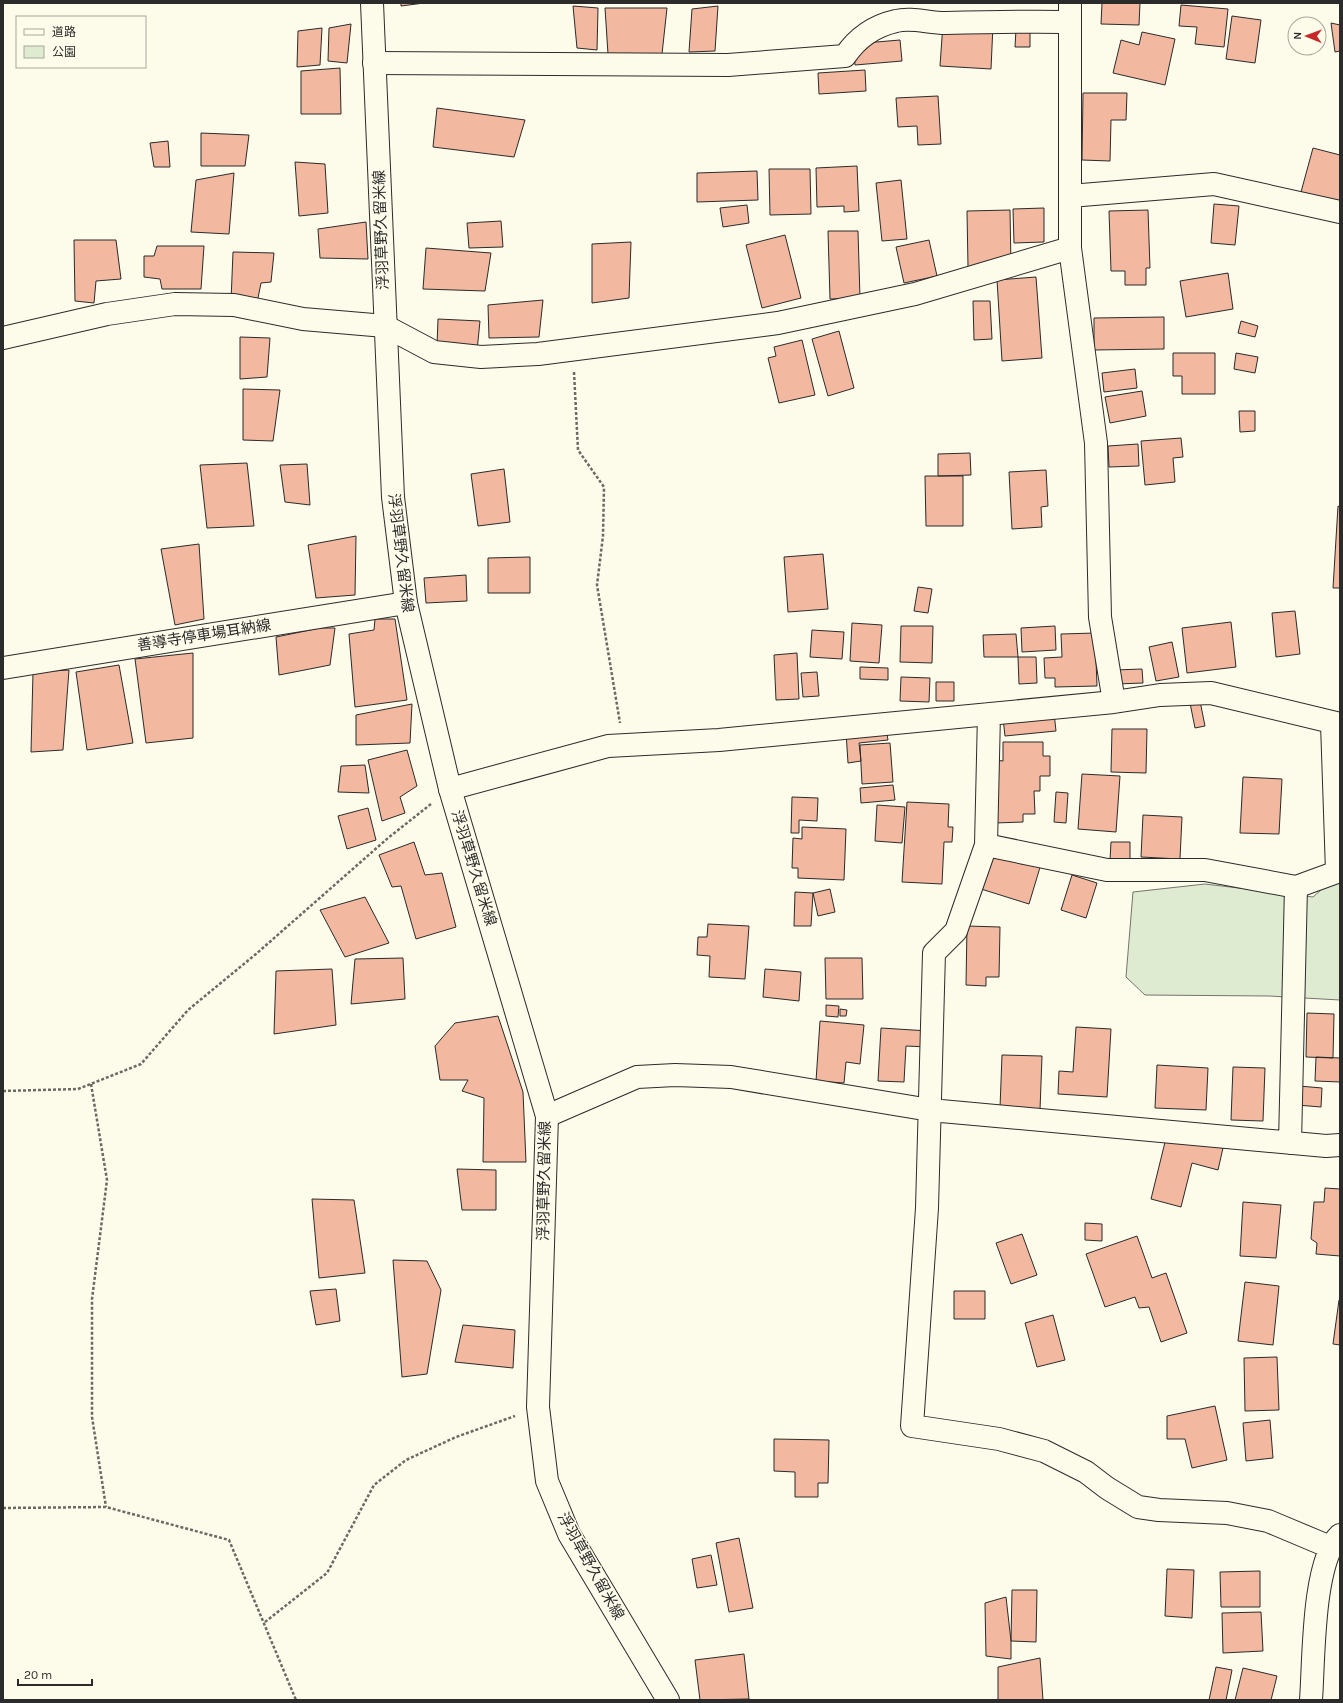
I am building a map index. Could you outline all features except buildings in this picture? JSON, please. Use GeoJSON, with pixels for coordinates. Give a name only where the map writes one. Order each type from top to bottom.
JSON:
{"type":"FeatureCollection","features":[{"type":"Feature","properties":{"kind":"street","name":"浮羽草野久留米線"},"geometry":{"type":"LineString","coordinates":[[372,3],[393,497],[406,603],[450,789],[547,1116],[538,1407],[547,1481],[569,1534],[668,1700]]}},
{"type":"Feature","properties":{"kind":"street"},"geometry":{"type":"LineString","coordinates":[[374,64],[728,65],[845,56],[854,44],[866,33],[897,21],[943,23],[1016,20],[1070,13],[1070,248],[1096,443],[1100,617],[1114,702]]}},
{"type":"Feature","properties":{"kind":"street"},"geometry":{"type":"LineString","coordinates":[[1070,196],[1214,184],[1340,212]]}},
{"type":"Feature","properties":{"kind":"street"},"geometry":{"type":"LineString","coordinates":[[3,338],[107,314],[175,304],[234,305],[303,319],[385,326],[434,352],[481,357],[573,350],[599,345],[778,323],[915,294],[1070,248]]}},
{"type":"Feature","properties":{"kind":"street","name":"善導寺停車場耳納線"},"geometry":{"type":"LineString","coordinates":[[3,668],[406,603]]}},
{"type":"Feature","properties":{"kind":"street"},"geometry":{"type":"LineString","coordinates":[[450,789],[608,746],[719,740],[1114,702],[1160,695],[1211,693],[1336,723],[1337,872],[1296,886],[1205,870],[1107,870],[986,845]]}},
{"type":"Feature","properties":{"kind":"street"},"geometry":{"type":"LineString","coordinates":[[990,714],[986,845],[956,931],[934,953],[927,1208],[912,1426],[998,1439],[1044,1451],[1086,1472],[1107,1488],[1138,1507],[1159,1510],[1227,1513],[1268,1521],[1335,1541],[1318,1593],[1311,1700]]}},
{"type":"Feature","properties":{"kind":"street"},"geometry":{"type":"LineString","coordinates":[[1290,1143],[1296,886]]}},
{"type":"Feature","properties":{"kind":"street"},"geometry":{"type":"LineString","coordinates":[[547,1116],[637,1077],[675,1075],[731,1077],[930,1110],[1290,1143],[1326,1146],[1340,1145]]}},
{"type":"Feature","properties":{"kind":"path"},"geometry":{"type":"LineString","coordinates":[[573,350],[578,450],[604,487],[603,536],[597,585],[623,745]]}},
{"type":"Feature","properties":{"kind":"path"},"geometry":{"type":"LineString","coordinates":[[3,1091],[78,1089],[141,1064],[188,1010],[256,954],[388,838],[450,789]]}},
{"type":"Feature","properties":{"kind":"path"},"geometry":{"type":"LineString","coordinates":[[91,1084],[107,1180],[92,1299],[92,1417],[106,1507]]}},
{"type":"Feature","properties":{"kind":"path"},"geometry":{"type":"LineString","coordinates":[[265,1622],[327,1573],[374,1485],[379,1480],[406,1460],[456,1437],[538,1407]]}},
{"type":"Feature","properties":{"kind":"path"},"geometry":{"type":"LineString","coordinates":[[3,1508],[106,1507],[229,1540],[265,1622],[296,1700]]}},
{"type":"Feature","properties":{"kind":"green space"},"geometry":{"type":"Polygon","coordinates":[[[1340,873],[1340,1000],[1269,996],[1145,995],[1126,977],[1133,892],[1205,884],[1313,897],[1340,873]]]}}]}
